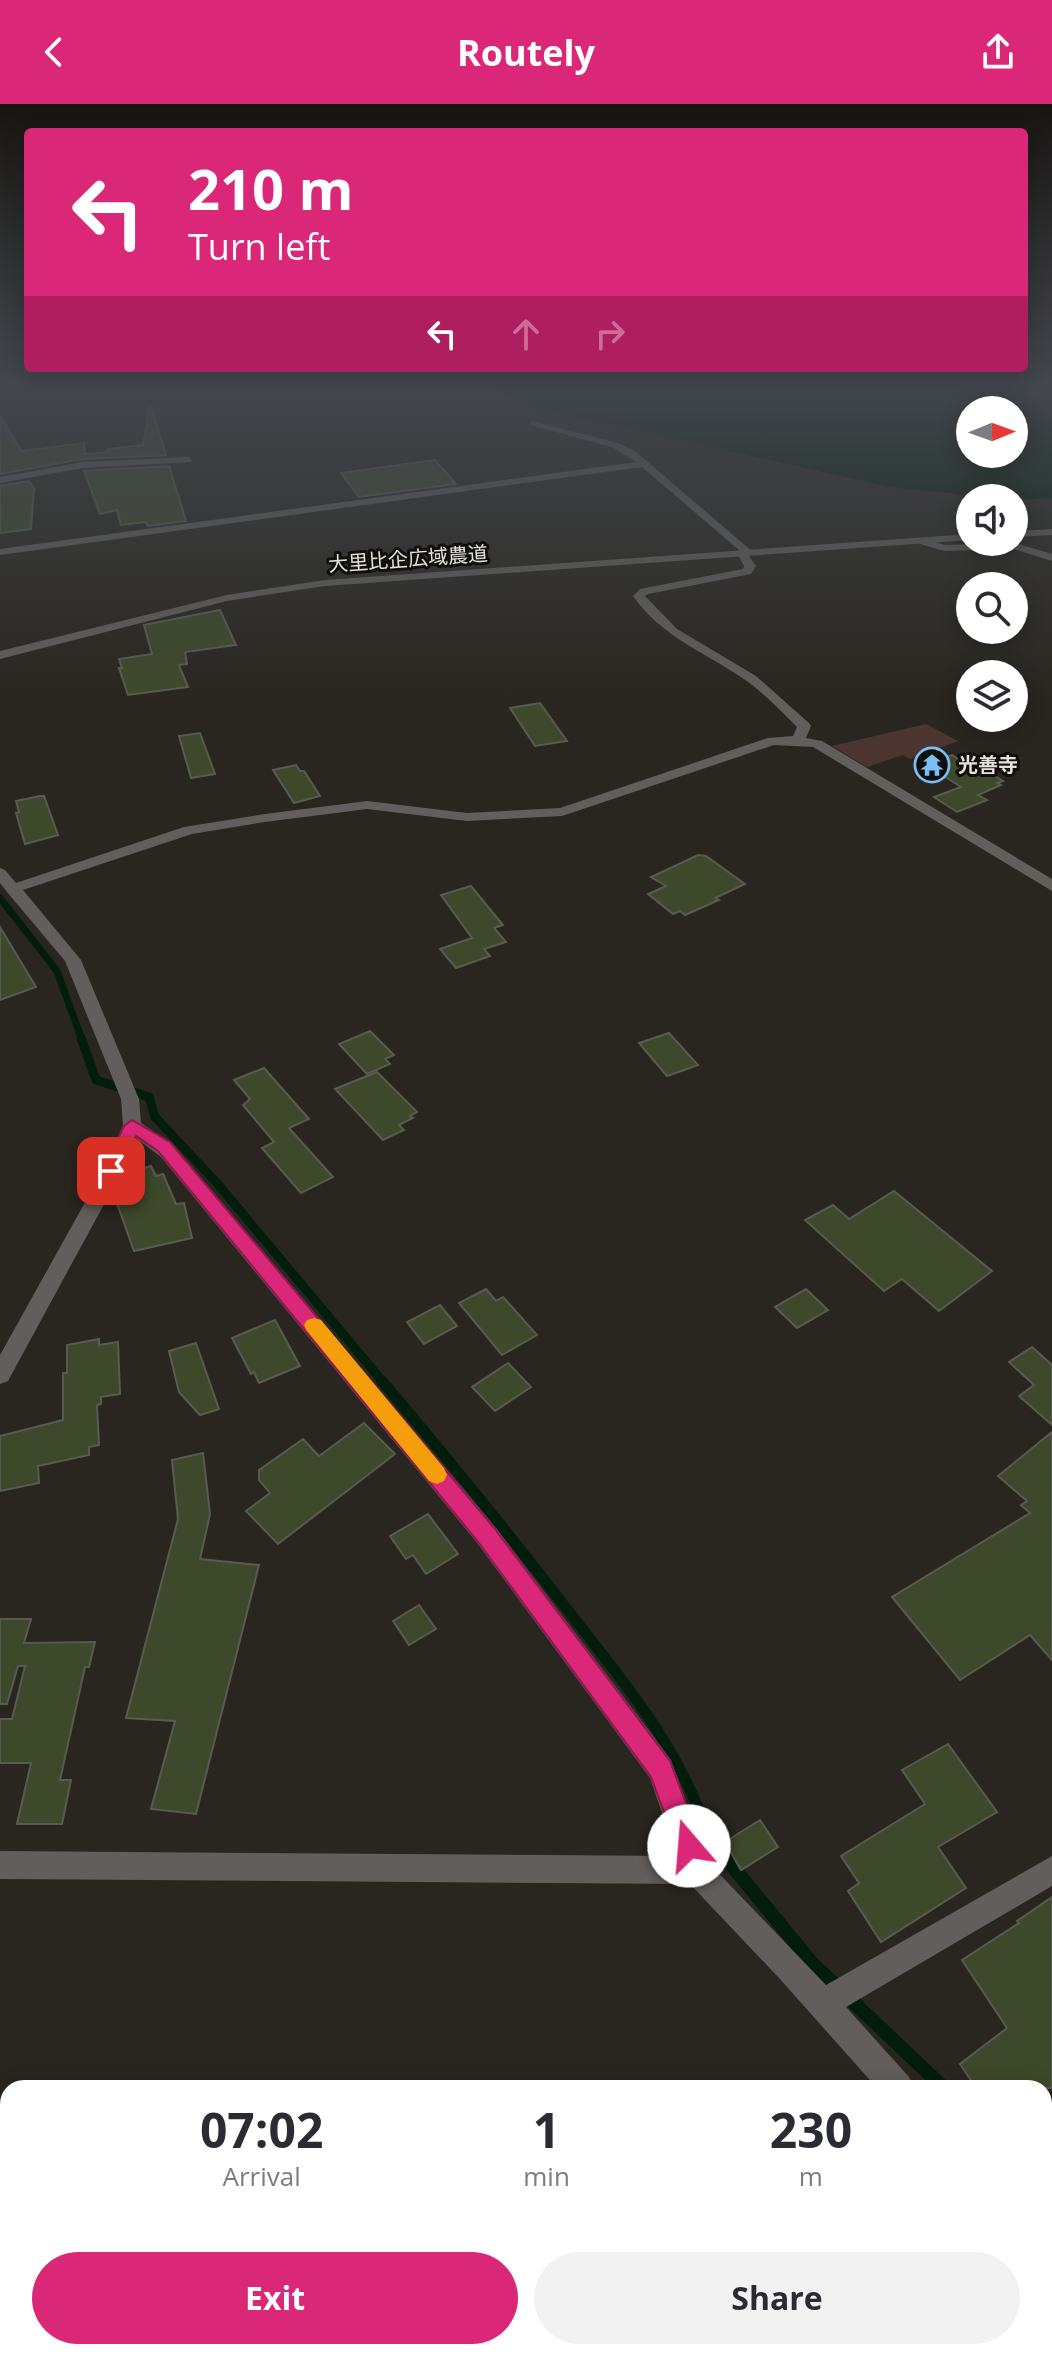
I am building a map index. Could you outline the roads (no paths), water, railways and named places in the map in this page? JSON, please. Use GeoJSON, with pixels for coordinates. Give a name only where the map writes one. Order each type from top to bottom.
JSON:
{"type":"FeatureCollection","features":[{"type":"Feature","properties":{"kind":"street"},"geometry":{"type":"LineString","coordinates":[[0,552],[478,486]]}},
{"type":"Feature","properties":{"kind":"street"},"geometry":{"type":"LineString","coordinates":[[673,486],[746,553],[750,566],[747,572],[644,591],[639,596],[682,639],[743,673],[773,697],[804,726],[798,740]]}},
{"type":"Feature","properties":{"kind":"street"},"geometry":{"type":"LineString","coordinates":[[1028,533],[1052,532]]}},
{"type":"Feature","properties":{"kind":"street","name":"大里比企広域農道"},"geometry":{"type":"LineString","coordinates":[[0,655],[154,615],[269,590],[325,583],[956,538]]}},
{"type":"Feature","properties":{"kind":"street"},"geometry":{"type":"LineString","coordinates":[[921,541],[944,548],[1015,546],[1052,558]]}},
{"type":"Feature","properties":{"kind":"street"},"geometry":{"type":"LineString","coordinates":[[12,889],[189,830],[265,818],[367,805],[467,817],[562,812],[773,741],[798,740],[817,744],[1052,886]]}},
{"type":"Feature","properties":{"kind":"street"},"geometry":{"type":"LineString","coordinates":[[0,873],[73,960],[130,1099],[132,1126],[98,1197],[0,1375]]}},
{"type":"Feature","properties":{"kind":"street"},"geometry":{"type":"LineString","coordinates":[[132,1126],[164,1146],[487,1536],[661,1770],[696,1870],[891,2080]]}},
{"type":"Feature","properties":{"kind":"street"},"geometry":{"type":"LineString","coordinates":[[0,1865],[696,1870]]}},
{"type":"Feature","properties":{"kind":"street"},"geometry":{"type":"LineString","coordinates":[[822,2004],[1052,1870]]}},
{"type":"Feature","properties":{"kind":"waterway"},"geometry":{"type":"LineString","coordinates":[[0,898],[57,971],[82,1040]]}},
{"type":"Feature","properties":{"kind":"waterway"},"geometry":{"type":"LineString","coordinates":[[81,1038],[96,1080],[149,1097],[155,1117],[216,1182],[384,1383]]}},
{"type":"Feature","properties":{"kind":"waterway"},"geometry":{"type":"LineString","coordinates":[[382,1381],[457,1470],[630,1691],[677,1763],[701,1815]]}},
{"type":"Feature","properties":{"kind":"waterway"},"geometry":{"type":"LineString","coordinates":[[700,1813],[710,1839],[811,1962],[936,2080]]}},
{"type":"Feature","properties":{"kind":"place","name":"光善寺"},"geometry":{"type":"Point","coordinates":[932,765]}}]}
